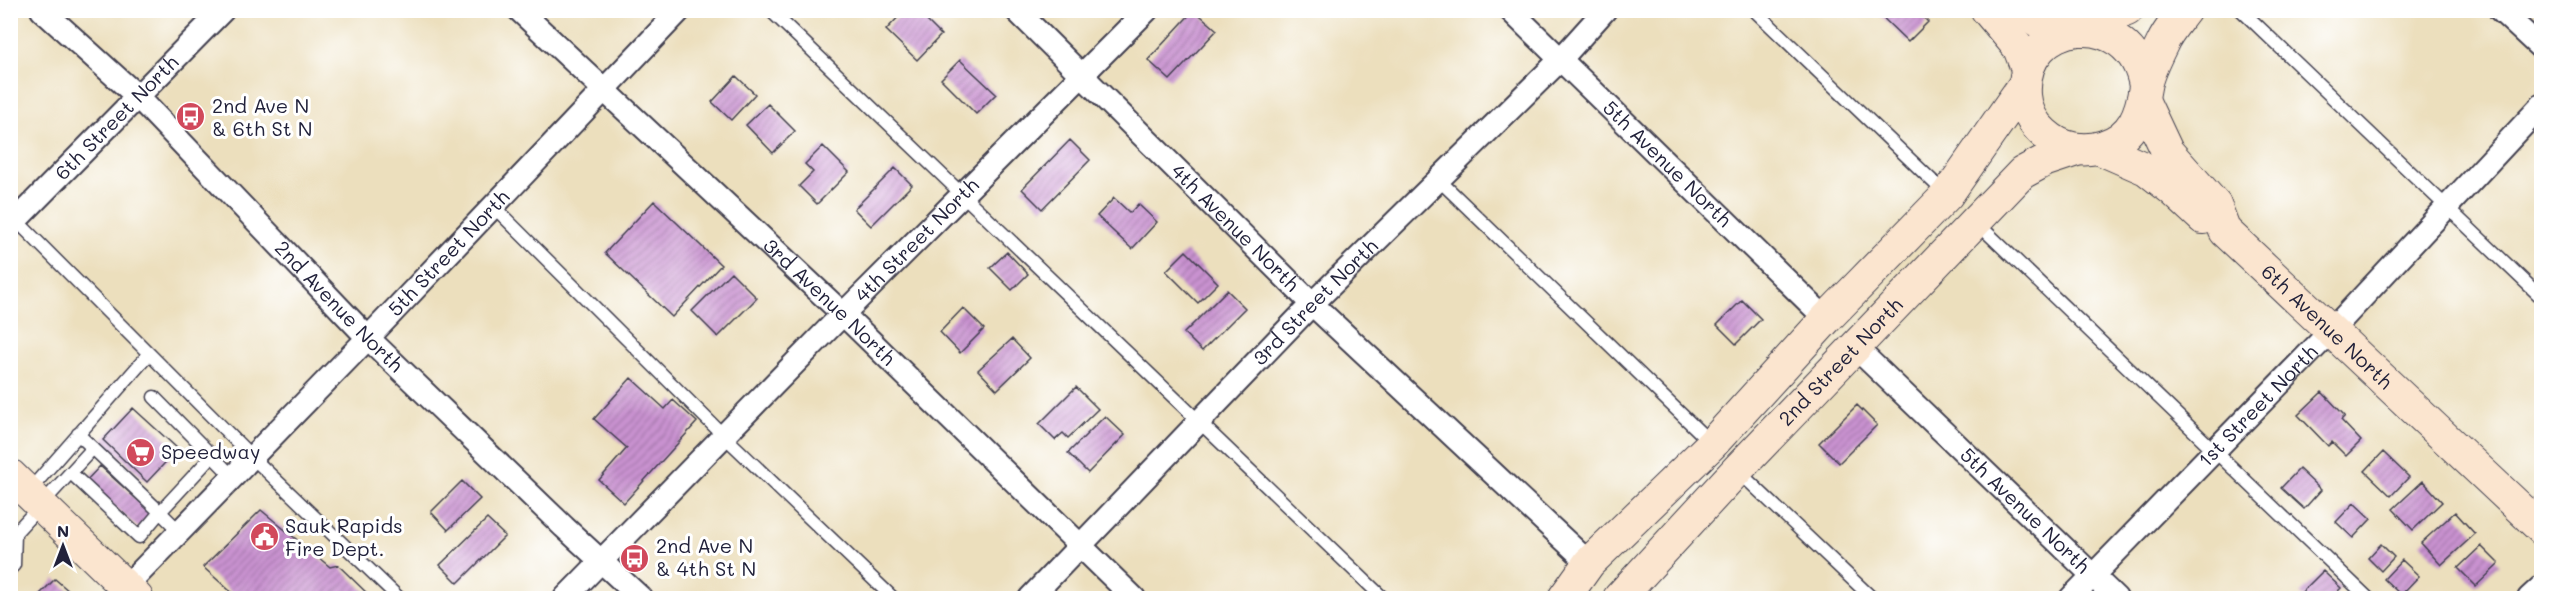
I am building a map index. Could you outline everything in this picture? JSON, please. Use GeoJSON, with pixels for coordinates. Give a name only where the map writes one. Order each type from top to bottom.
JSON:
{"type":"FeatureCollection","features":[{"type":"Feature","properties":{"kind":"main road"},"geometry":{"type":"LineString","coordinates":[[1987,10],[2019,48],[2026,77],[2025,100],[2038,128],[2050,139],[2064,146],[2088,149],[2146,169],[2200,216],[2225,231]]}},
{"type":"Feature","properties":{"kind":"main road"},"geometry":{"type":"LineString","coordinates":[[2022,10],[2065,33],[2098,30],[2121,41],[2138,61],[2144,94]]}},
{"type":"Feature","properties":{"kind":"main road"},"geometry":{"type":"LineString","coordinates":[[1564,598],[1589,563],[1712,444],[1826,319],[1947,195],[2026,77],[2043,46],[2065,33],[2127,10]]}},
{"type":"Feature","properties":{"kind":"main road"},"geometry":{"type":"LineString","coordinates":[[2088,149],[2119,139],[2128,132],[2140,113],[2144,94],[2162,43],[2185,10]]}},
{"type":"Feature","properties":{"kind":"main road","name":"6th Avenue North"},"geometry":{"type":"LineString","coordinates":[[2144,94],[2168,151],[2215,205],[2225,231],[2541,529]]}},
{"type":"Feature","properties":{"kind":"main road","name":"2nd Street North"},"geometry":{"type":"LineString","coordinates":[[1621,598],[1737,470],[1974,220],[2022,173],[2046,160],[2088,149]]}},
{"type":"Feature","properties":{"kind":"main road"},"geometry":{"type":"LineString","coordinates":[[26,491],[126,595]]}},
{"type":"Feature","properties":{"kind":"street","name":"2nd Avenue North"},"geometry":{"type":"LineString","coordinates":[[42,10],[137,96],[369,338],[564,527],[641,598]]}},
{"type":"Feature","properties":{"kind":"street","name":"6th Street North"},"geometry":{"type":"LineString","coordinates":[[12,221],[223,10]]}},
{"type":"Feature","properties":{"kind":"street","name":"3rd Avenue North"},"geometry":{"type":"LineString","coordinates":[[519,10],[843,314],[1079,547],[1134,598]]}},
{"type":"Feature","properties":{"kind":"street","name":"5th Street North"},"geometry":{"type":"LineString","coordinates":[[126,595],[180,532],[369,338],[680,10]]}},
{"type":"Feature","properties":{"kind":"street","name":"4th Avenue North"},"geometry":{"type":"LineString","coordinates":[[1016,10],[1084,75],[1312,304],[1589,563]]}},
{"type":"Feature","properties":{"kind":"street","name":"4th Street North"},"geometry":{"type":"LineString","coordinates":[[565,598],[843,314],[1147,10]]}},
{"type":"Feature","properties":{"kind":"street","name":"5th Avenue North"},"geometry":{"type":"LineString","coordinates":[[1510,10],[1826,319]]}},
{"type":"Feature","properties":{"kind":"street","name":"3rd Street North"},"geometry":{"type":"LineString","coordinates":[[1030,598],[1312,304],[1560,60],[1605,10]]}},
{"type":"Feature","properties":{"kind":"street"},"geometry":{"type":"LineString","coordinates":[[2500,10],[2541,50]]}},
{"type":"Feature","properties":{"kind":"street","name":"1st Street North"},"geometry":{"type":"LineString","coordinates":[[2071,598],[2331,331],[2541,105]]}},
{"type":"Feature","properties":{"kind":"street","name":"5th Avenue North"},"geometry":{"type":"LineString","coordinates":[[1855,347],[2116,598]]}},
{"type":"Feature","properties":{"kind":"street"},"geometry":{"type":"LineString","coordinates":[[2529,598],[2541,586]]}},
{"type":"Feature","properties":{"kind":"lane"},"geometry":{"type":"LineString","coordinates":[[770,10],[1383,598]]}},
{"type":"Feature","properties":{"kind":"lane"},"geometry":{"type":"LineString","coordinates":[[1754,10],[1947,195]]}},
{"type":"Feature","properties":{"kind":"lane"},"geometry":{"type":"LineString","coordinates":[[2241,10],[2541,298]]}},
{"type":"Feature","properties":{"kind":"lane"},"geometry":{"type":"LineString","coordinates":[[1439,180],[1712,444]]}},
{"type":"Feature","properties":{"kind":"lane"},"geometry":{"type":"LineString","coordinates":[[493,206],[724,436],[893,598]]}},
{"type":"Feature","properties":{"kind":"lane"},"geometry":{"type":"LineString","coordinates":[[1974,220],[2368,598]]}},
{"type":"Feature","properties":{"kind":"lane"},"geometry":{"type":"LineString","coordinates":[[12,221],[399,598]]}},
{"type":"Feature","properties":{"kind":"lane"},"geometry":{"type":"LineString","coordinates":[[10,569],[14,566],[15,533],[26,491],[149,354]]}},
{"type":"Feature","properties":{"kind":"lane"},"geometry":{"type":"LineString","coordinates":[[154,396],[233,477]]}},
{"type":"Feature","properties":{"kind":"lane"},"geometry":{"type":"LineString","coordinates":[[78,434],[125,483],[180,532]]}},
{"type":"Feature","properties":{"kind":"lane"},"geometry":{"type":"LineString","coordinates":[[26,491],[71,473],[93,448]]}},
{"type":"Feature","properties":{"kind":"lane"},"geometry":{"type":"LineString","coordinates":[[71,473],[115,510],[139,537],[212,456]]}},
{"type":"Feature","properties":{"kind":"lane"},"geometry":{"type":"LineString","coordinates":[[1737,470],[1872,598]]}},
{"type":"Feature","properties":{"kind":"building"},"geometry":{"type":"Polygon","coordinates":[[[905,10],[916,10],[941,35],[917,60],[886,30],[905,10]]]}},
{"type":"Feature","properties":{"kind":"building"},"geometry":{"type":"Polygon","coordinates":[[[1194,10],[1217,30],[1170,80],[1148,60],[1194,10]]]}},
{"type":"Feature","properties":{"kind":"building"},"geometry":{"type":"Polygon","coordinates":[[[1875,10],[1916,10],[1928,22],[1908,42],[1875,10]]]}},
{"type":"Feature","properties":{"kind":"building"},"geometry":{"type":"Polygon","coordinates":[[[960,60],[996,94],[976,114],[941,79],[960,60]]]}},
{"type":"Feature","properties":{"kind":"building"},"geometry":{"type":"Polygon","coordinates":[[[736,76],[755,94],[731,120],[712,102],[736,76]]]}},
{"type":"Feature","properties":{"kind":"building"},"geometry":{"type":"Polygon","coordinates":[[[768,104],[795,131],[773,153],[746,125],[768,104]]]}},
{"type":"Feature","properties":{"kind":"building"},"geometry":{"type":"Polygon","coordinates":[[[1070,140],[1090,160],[1042,209],[1022,189],[1070,140]]]}},
{"type":"Feature","properties":{"kind":"building"},"geometry":{"type":"Polygon","coordinates":[[[823,146],[849,172],[817,204],[799,186],[813,172],[805,164],[823,146]]]}},
{"type":"Feature","properties":{"kind":"building"},"geometry":{"type":"Polygon","coordinates":[[[895,168],[912,185],[871,226],[854,209],[895,168]]]}},
{"type":"Feature","properties":{"kind":"building"},"geometry":{"type":"Polygon","coordinates":[[[1114,198],[1130,213],[1138,204],[1157,222],[1132,249],[1097,216],[1114,198]]]}},
{"type":"Feature","properties":{"kind":"building"},"geometry":{"type":"Polygon","coordinates":[[[654,201],[721,265],[672,317],[605,253],[654,201]]]}},
{"type":"Feature","properties":{"kind":"building"},"geometry":{"type":"Polygon","coordinates":[[[1186,251],[1218,283],[1198,303],[1166,271],[1186,251]]]}},
{"type":"Feature","properties":{"kind":"building"},"geometry":{"type":"Polygon","coordinates":[[[1007,252],[1028,274],[1012,290],[990,268],[1007,252]]]}},
{"type":"Feature","properties":{"kind":"building"},"geometry":{"type":"Polygon","coordinates":[[[731,272],[757,298],[718,337],[692,311],[731,272]]]}},
{"type":"Feature","properties":{"kind":"building"},"geometry":{"type":"Polygon","coordinates":[[[1227,290],[1245,308],[1202,351],[1184,333],[1227,290]]]}},
{"type":"Feature","properties":{"kind":"building"},"geometry":{"type":"Polygon","coordinates":[[[1742,300],[1761,319],[1736,344],[1717,325],[1742,300]]]}},
{"type":"Feature","properties":{"kind":"building"},"geometry":{"type":"Polygon","coordinates":[[[963,308],[984,329],[960,353],[940,332],[963,308]]]}},
{"type":"Feature","properties":{"kind":"building"},"geometry":{"type":"Polygon","coordinates":[[[1012,339],[1030,358],[997,390],[978,370],[1012,339]]]}},
{"type":"Feature","properties":{"kind":"building"},"geometry":{"type":"Polygon","coordinates":[[[631,378],[665,409],[673,400],[697,422],[624,503],[599,480],[627,448],[594,419],[631,378]]]}},
{"type":"Feature","properties":{"kind":"building"},"geometry":{"type":"Polygon","coordinates":[[[1076,387],[1098,409],[1068,438],[1063,433],[1055,440],[1039,424],[1076,387]]]}},
{"type":"Feature","properties":{"kind":"building"},"geometry":{"type":"Polygon","coordinates":[[[2322,392],[2345,416],[2341,420],[2361,441],[2346,456],[2332,442],[2328,446],[2298,415],[2322,392]]]}},
{"type":"Feature","properties":{"kind":"building"},"geometry":{"type":"Polygon","coordinates":[[[1857,405],[1877,425],[1839,463],[1819,443],[1857,405]]]}},
{"type":"Feature","properties":{"kind":"building"},"geometry":{"type":"Polygon","coordinates":[[[133,408],[178,449],[147,482],[103,440],[133,408]]]}},
{"type":"Feature","properties":{"kind":"building"},"geometry":{"type":"Polygon","coordinates":[[[1105,416],[1125,435],[1088,473],[1068,453],[1105,416]]]}},
{"type":"Feature","properties":{"kind":"building"},"geometry":{"type":"Polygon","coordinates":[[[2383,452],[2409,477],[2391,496],[2365,471],[2383,452]]]}},
{"type":"Feature","properties":{"kind":"building","name":"Speedway"},"geometry":{"type":"Polygon","coordinates":[[[100,466],[152,513],[138,528],[86,481],[100,466]]]}},
{"type":"Feature","properties":{"kind":"building"},"geometry":{"type":"Polygon","coordinates":[[[2299,469],[2321,490],[2304,509],[2281,488],[2299,469]]]}},
{"type":"Feature","properties":{"kind":"building"},"geometry":{"type":"Polygon","coordinates":[[[462,481],[480,499],[448,530],[431,512],[462,481]]]}},
{"type":"Feature","properties":{"kind":"building"},"geometry":{"type":"Polygon","coordinates":[[[2423,481],[2442,502],[2413,530],[2393,509],[2423,481]]]}},
{"type":"Feature","properties":{"kind":"building"},"geometry":{"type":"Polygon","coordinates":[[[2354,503],[2371,519],[2353,538],[2336,522],[2354,503]]]}},
{"type":"Feature","properties":{"kind":"building","name":"Sauk Rapids Fire Dept."},"geometry":{"type":"Polygon","coordinates":[[[261,510],[330,567],[338,565],[372,598],[238,598],[203,567],[261,510]]]}},
{"type":"Feature","properties":{"kind":"building"},"geometry":{"type":"Polygon","coordinates":[[[2455,512],[2475,534],[2441,565],[2421,543],[2455,512]]]}},
{"type":"Feature","properties":{"kind":"building"},"geometry":{"type":"Polygon","coordinates":[[[487,519],[505,536],[458,583],[440,565],[487,519]]]}},
{"type":"Feature","properties":{"kind":"building"},"geometry":{"type":"Polygon","coordinates":[[[2381,544],[2394,557],[2381,571],[2368,558],[2381,544]]]}},
{"type":"Feature","properties":{"kind":"building"},"geometry":{"type":"Polygon","coordinates":[[[2481,546],[2499,564],[2476,586],[2458,568],[2481,546]]]}},
{"type":"Feature","properties":{"kind":"building"},"geometry":{"type":"Polygon","coordinates":[[[2402,560],[2419,576],[2401,595],[2384,579],[2402,560]]]}},
{"type":"Feature","properties":{"kind":"building"},"geometry":{"type":"Polygon","coordinates":[[[2323,571],[2341,588],[2331,598],[2305,598],[2300,594],[2323,571]]]}},
{"type":"Feature","properties":{"kind":"building"},"geometry":{"type":"Polygon","coordinates":[[[55,579],[70,592],[64,598],[36,598],[55,579]]]}},
{"type":"Feature","properties":{"kind":"place","name":"2nd Ave N & 6th St N"},"geometry":{"type":"Point","coordinates":[191,117]}},
{"type":"Feature","properties":{"kind":"place","name":"Speedway"},"geometry":{"type":"Point","coordinates":[140,452]}},
{"type":"Feature","properties":{"kind":"place","name":"Sauk Rapids Fire Dept."},"geometry":{"type":"Point","coordinates":[264,537]}},
{"type":"Feature","properties":{"kind":"place","name":"2nd Ave N & 4th St N"},"geometry":{"type":"Point","coordinates":[635,558]}}]}
